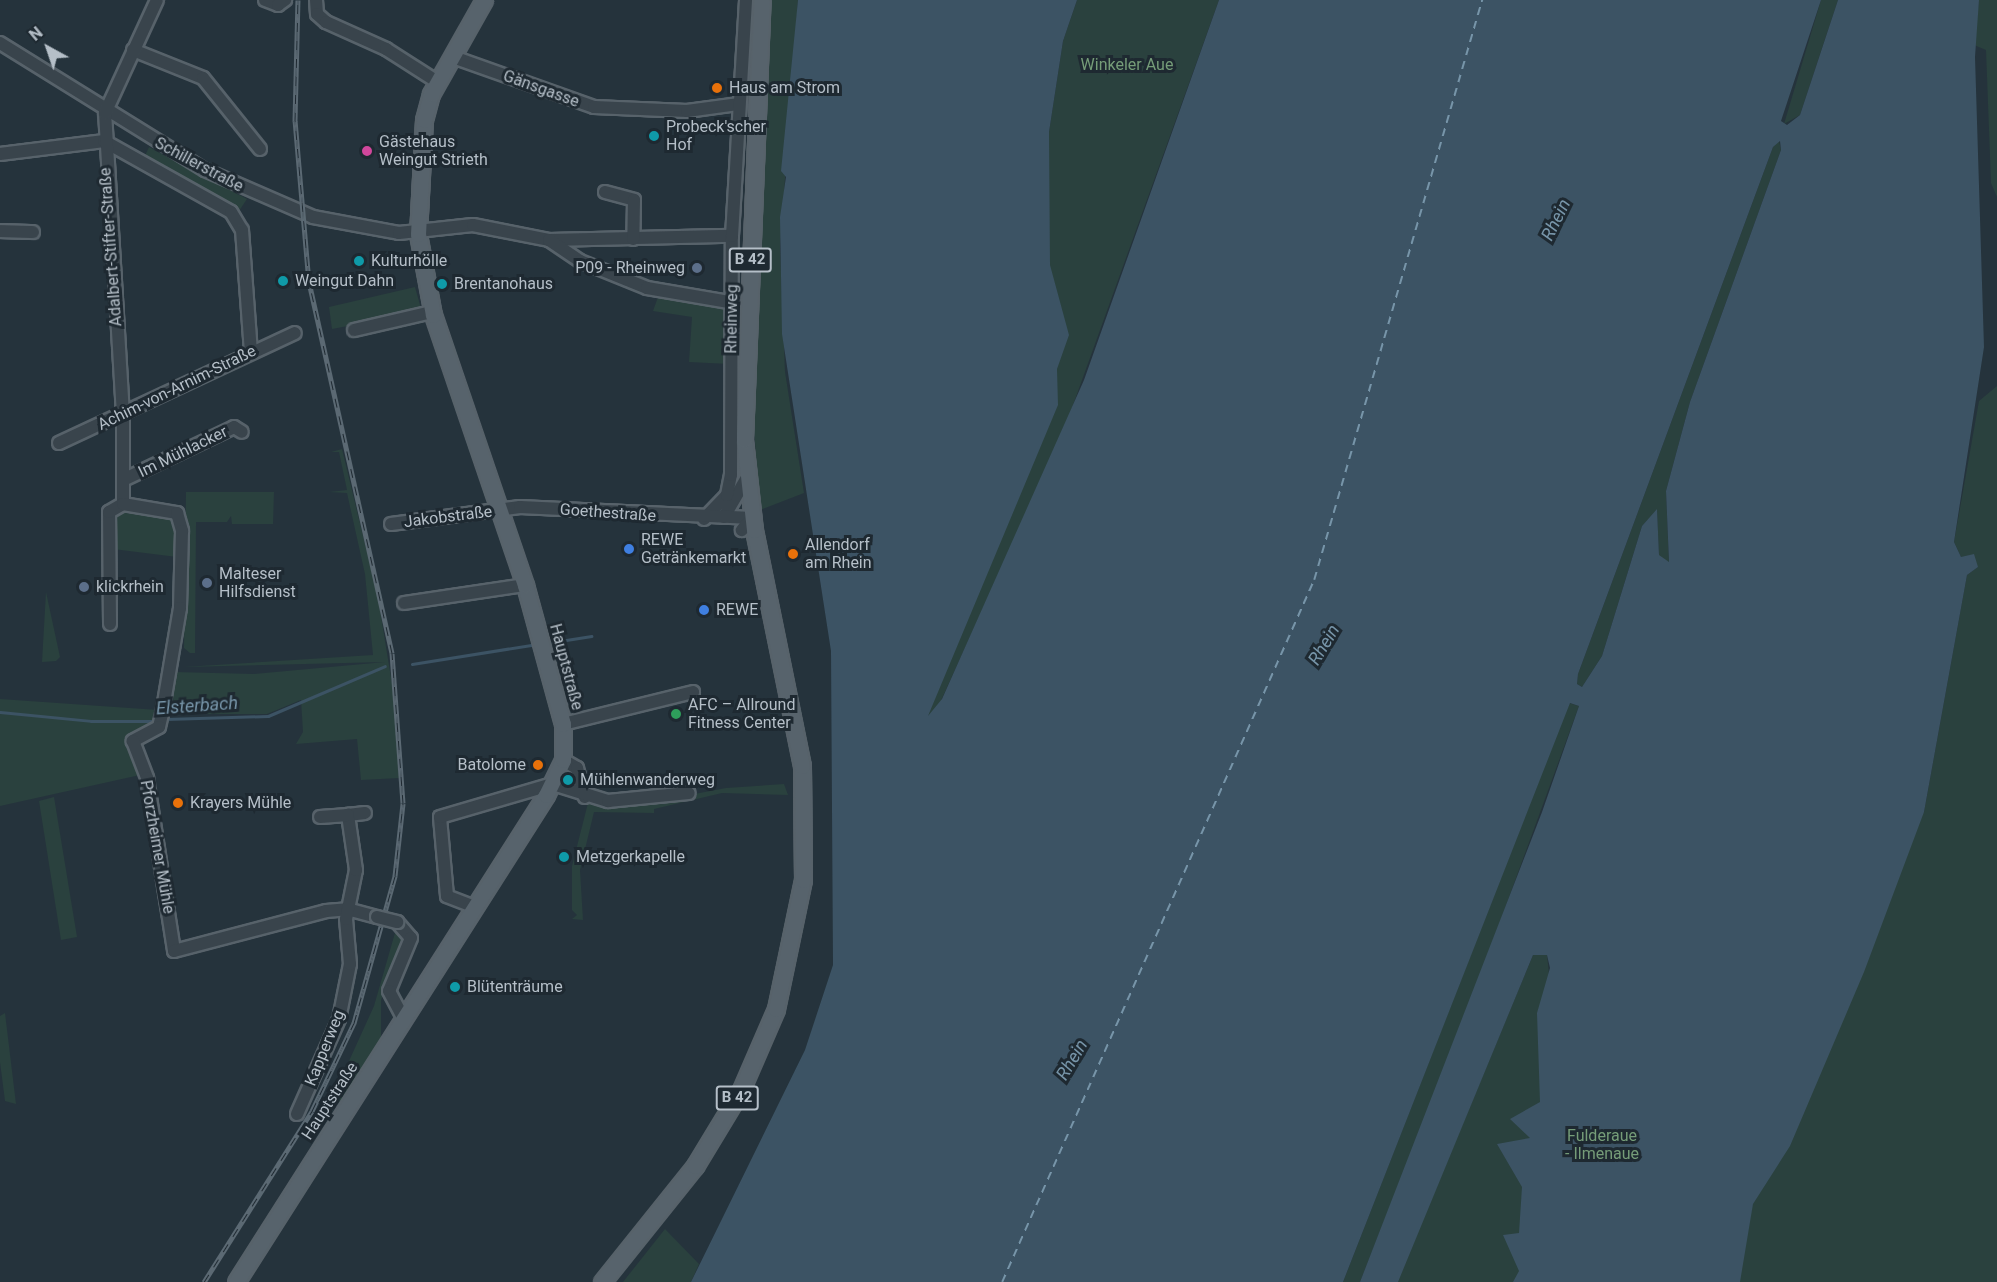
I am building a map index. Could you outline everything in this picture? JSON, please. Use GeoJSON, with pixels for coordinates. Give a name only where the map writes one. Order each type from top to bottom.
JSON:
{"type":"FeatureCollection","features":[{"type":"Feature","properties":{"kind":"main road","name":"Hauptstraße"},"geometry":{"type":"LineString","coordinates":[[236,1282],[553,784],[564,760],[563,724],[525,585],[504,510],[432,312],[418,234],[424,120],[436,81],[453,57],[484,0]]}},
{"type":"Feature","properties":{"kind":"main road","name":"B 42"},"geometry":{"type":"LineString","coordinates":[[602,1282],[725,1119],[760,1050],[790,956],[803,870],[802,766],[758,548],[747,524],[744,407],[762,0]]}},
{"type":"Feature","properties":{"kind":"street","name":"Adalbert-Stifter-Straße"},"geometry":{"type":"LineString","coordinates":[[123,504],[123,415],[104,141],[105,112],[157,0]]}},
{"type":"Feature","properties":{"kind":"street"},"geometry":{"type":"LineString","coordinates":[[265,0],[281,2]]}},
{"type":"Feature","properties":{"kind":"street"},"geometry":{"type":"LineString","coordinates":[[316,0],[321,19],[436,81]]}},
{"type":"Feature","properties":{"kind":"street","name":"Rheinweg"},"geometry":{"type":"LineString","coordinates":[[714,519],[730,485],[735,303],[732,236],[738,104],[746,0]]}},
{"type":"Feature","properties":{"kind":"street","name":"Schillerstraße"},"geometry":{"type":"LineString","coordinates":[[0,43],[105,112],[215,176],[297,211],[418,234],[486,225],[549,240]]}},
{"type":"Feature","properties":{"kind":"street"},"geometry":{"type":"LineString","coordinates":[[133,50],[203,78],[260,149]]}},
{"type":"Feature","properties":{"kind":"street","name":"Gänsgasse"},"geometry":{"type":"LineString","coordinates":[[453,57],[594,107],[687,111],[738,104]]}},
{"type":"Feature","properties":{"kind":"street"},"geometry":{"type":"LineString","coordinates":[[0,154],[104,141],[240,221],[251,352]]}},
{"type":"Feature","properties":{"kind":"street"},"geometry":{"type":"LineString","coordinates":[[605,192],[634,200],[633,239]]}},
{"type":"Feature","properties":{"kind":"street"},"geometry":{"type":"LineString","coordinates":[[0,231],[33,232]]}},
{"type":"Feature","properties":{"kind":"street"},"geometry":{"type":"LineString","coordinates":[[549,240],[732,236]]}},
{"type":"Feature","properties":{"kind":"street"},"geometry":{"type":"LineString","coordinates":[[549,240],[580,261],[647,288],[735,303]]}},
{"type":"Feature","properties":{"kind":"street"},"geometry":{"type":"LineString","coordinates":[[354,330],[432,312]]}},
{"type":"Feature","properties":{"kind":"street","name":"Achim-von-Arnim-Straße"},"geometry":{"type":"LineString","coordinates":[[59,443],[295,333]]}},
{"type":"Feature","properties":{"kind":"street","name":"Im Mühlacker"},"geometry":{"type":"LineString","coordinates":[[123,480],[234,427],[242,432]]}},
{"type":"Feature","properties":{"kind":"street"},"geometry":{"type":"LineString","coordinates":[[714,519],[746,479]]}},
{"type":"Feature","properties":{"kind":"street"},"geometry":{"type":"LineString","coordinates":[[110,624],[109,512],[123,504]]}},
{"type":"Feature","properties":{"kind":"street","name":"Pforzheimer Mühle"},"geometry":{"type":"LineString","coordinates":[[123,504],[169,510],[181,521],[180,608],[162,714],[159,727],[133,741],[147,778],[174,951],[347,909]]}},
{"type":"Feature","properties":{"kind":"street","name":"Goethestraße"},"geometry":{"type":"LineString","coordinates":[[504,510],[714,519],[747,524]]}},
{"type":"Feature","properties":{"kind":"street","name":"Jakobstraße"},"geometry":{"type":"LineString","coordinates":[[391,524],[504,510]]}},
{"type":"Feature","properties":{"kind":"street"},"geometry":{"type":"LineString","coordinates":[[404,603],[525,585]]}},
{"type":"Feature","properties":{"kind":"street"},"geometry":{"type":"LineString","coordinates":[[563,724],[693,692]]}},
{"type":"Feature","properties":{"kind":"street"},"geometry":{"type":"LineString","coordinates":[[564,760],[577,768],[585,797]]}},
{"type":"Feature","properties":{"kind":"street"},"geometry":{"type":"LineString","coordinates":[[475,907],[447,896],[440,817],[553,784],[585,797],[626,802],[689,793]]}},
{"type":"Feature","properties":{"kind":"street"},"geometry":{"type":"LineString","coordinates":[[320,817],[365,813]]}},
{"type":"Feature","properties":{"kind":"street","name":"Kapperweg"},"geometry":{"type":"LineString","coordinates":[[297,1114],[339,1019],[350,964],[347,909],[356,870],[348,815]]}},
{"type":"Feature","properties":{"kind":"street"},"geometry":{"type":"LineString","coordinates":[[347,909],[397,922],[411,938],[389,991],[404,1019]]}},
{"type":"Feature","properties":{"kind":"green space"},"geometry":{"type":"Polygon","coordinates":[[[770,0],[798,0],[780,247],[785,372],[804,493],[760,510],[753,416],[770,0]]]}},
{"type":"Feature","properties":{"kind":"green space","name":"Winkeler Aue"},"geometry":{"type":"Polygon","coordinates":[[[1077,0],[1219,0],[1064,430],[929,727],[921,725],[1015,498],[1049,132],[1063,41],[1077,0]]]}},
{"type":"Feature","properties":{"kind":"green space"},"geometry":{"type":"Polygon","coordinates":[[[1821,0],[1838,0],[1800,115],[1784,124],[1821,0]]]}},
{"type":"Feature","properties":{"kind":"green space"},"geometry":{"type":"Polygon","coordinates":[[[1979,0],[1997,0],[1997,197],[1991,183],[1986,50],[1974,45],[1979,0]]]}},
{"type":"Feature","properties":{"kind":"green space"},"geometry":{"type":"Polygon","coordinates":[[[1779,141],[1781,150],[1690,402],[1666,491],[1669,563],[1659,556],[1657,510],[1642,526],[1602,656],[1582,687],[1577,684],[1578,674],[1773,147],[1779,141]]]}},
{"type":"Feature","properties":{"kind":"green space"},"geometry":{"type":"Polygon","coordinates":[[[149,147],[247,199],[239,211],[144,158],[149,147]]]}},
{"type":"Feature","properties":{"kind":"green space"},"geometry":{"type":"Polygon","coordinates":[[[415,287],[422,312],[332,329],[329,307],[415,287]]]}},
{"type":"Feature","properties":{"kind":"green space"},"geometry":{"type":"Polygon","coordinates":[[[658,297],[732,310],[729,364],[689,362],[692,317],[653,311],[658,297]]]}},
{"type":"Feature","properties":{"kind":"green space","name":"Fulderaue - Ilmenaue"},"geometry":{"type":"Polygon","coordinates":[[[1997,386],[1997,1282],[1397,1282],[1533,955],[1547,955],[1549,974],[1924,812],[1967,575],[1978,567],[1961,557],[1954,542],[1979,401],[1997,386]]]}},
{"type":"Feature","properties":{"kind":"green space"},"geometry":{"type":"Polygon","coordinates":[[[342,449],[378,598],[395,702],[399,778],[361,780],[357,739],[296,744],[303,732],[301,700],[267,714],[166,714],[174,672],[254,674],[385,662],[183,667],[373,655],[365,574],[347,493],[329,492],[347,490],[339,452],[331,452],[342,449]]]}},
{"type":"Feature","properties":{"kind":"green space"},"geometry":{"type":"Polygon","coordinates":[[[186,492],[274,492],[273,524],[232,524],[231,516],[227,522],[196,522],[195,653],[190,653],[184,648],[186,492]]]}},
{"type":"Feature","properties":{"kind":"green space"},"geometry":{"type":"Polygon","coordinates":[[[118,512],[171,519],[176,524],[177,557],[113,549],[118,512]]]}},
{"type":"Feature","properties":{"kind":"green space"},"geometry":{"type":"Polygon","coordinates":[[[46,592],[60,657],[56,661],[42,662],[46,592]]]}},
{"type":"Feature","properties":{"kind":"green space"},"geometry":{"type":"Polygon","coordinates":[[[0,699],[158,710],[155,724],[132,736],[140,775],[0,806],[0,699]]]}},
{"type":"Feature","properties":{"kind":"green space"},"geometry":{"type":"Polygon","coordinates":[[[1569,703],[1579,706],[1463,1023],[1360,1282],[1343,1282],[1569,703]]]}},
{"type":"Feature","properties":{"kind":"green space"},"geometry":{"type":"Polygon","coordinates":[[[784,784],[788,795],[722,793],[654,809],[654,813],[594,812],[580,870],[583,920],[572,919],[577,915],[572,910],[572,866],[588,803],[626,807],[726,788],[784,784]]]}},
{"type":"Feature","properties":{"kind":"green space"},"geometry":{"type":"Polygon","coordinates":[[[54,797],[77,937],[61,940],[39,801],[54,797]]]}},
{"type":"Feature","properties":{"kind":"green space"},"geometry":{"type":"Polygon","coordinates":[[[397,926],[407,933],[381,1000],[381,1042],[341,1104],[335,1101],[339,1083],[374,1006],[397,926]]]}},
{"type":"Feature","properties":{"kind":"green space"},"geometry":{"type":"Polygon","coordinates":[[[5,1013],[16,1104],[5,1101],[0,1062],[0,1016],[5,1013]]]}},
{"type":"Feature","properties":{"kind":"green space"},"geometry":{"type":"Polygon","coordinates":[[[665,1229],[699,1264],[691,1282],[623,1282],[665,1229]]]}},
{"type":"Feature","properties":{"kind":"water","name":"Rhein"},"geometry":{"type":"Polygon","coordinates":[[[798,0],[1077,0],[1063,41],[1049,132],[1050,265],[1069,335],[1057,369],[1058,405],[928,716],[942,699],[1084,380],[1219,0],[1821,0],[1781,121],[1787,125],[1800,115],[1838,0],[1979,0],[1975,57],[1984,347],[1954,542],[1961,557],[1974,554],[1978,567],[1967,575],[1924,812],[1864,972],[1790,1146],[1753,1204],[1740,1282],[1513,1282],[1519,1271],[1503,1235],[1519,1233],[1522,1187],[1497,1144],[1530,1138],[1510,1119],[1540,1102],[1537,1013],[1550,968],[1547,955],[1533,955],[1398,1282],[1360,1282],[1542,812],[1579,706],[1570,703],[1343,1282],[691,1282],[805,1050],[833,965],[831,651],[782,334],[780,217],[786,177],[781,171],[798,0]],[[1780,141],[1773,147],[1578,674],[1577,684],[1582,687],[1602,656],[1642,526],[1657,509],[1659,555],[1669,562],[1666,491],[1690,402],[1781,150],[1780,141]]]}},
{"type":"Feature","properties":{"kind":"waterway","name":"Elsterbach"},"geometry":{"type":"LineString","coordinates":[[547,643],[591,636]]}},
{"type":"Feature","properties":{"kind":"waterway","name":"Elsterbach"},"geometry":{"type":"LineString","coordinates":[[412,664],[537,644]]}},
{"type":"Feature","properties":{"kind":"waterway","name":"Elsterbach"},"geometry":{"type":"LineString","coordinates":[[166,719],[268,716],[385,666]]}},
{"type":"Feature","properties":{"kind":"waterway","name":"Elsterbach"},"geometry":{"type":"LineString","coordinates":[[0,712],[91,721],[156,721]]}},
{"type":"Feature","properties":{"kind":"ferry route"},"geometry":{"type":"LineString","coordinates":[[1002,1282],[1314,580],[1482,0]]}},
{"type":"Feature","properties":{"kind":"railway"},"geometry":{"type":"LineString","coordinates":[[204,1282],[312,1111],[354,1023],[395,876],[403,803],[392,653],[309,283],[295,121],[298,0]]}},
{"type":"Feature","properties":{"kind":"place","name":"Haus am Strom"},"geometry":{"type":"Point","coordinates":[717,88]}},
{"type":"Feature","properties":{"kind":"place","name":"Probeck'scher Hof"},"geometry":{"type":"Point","coordinates":[654,136]}},
{"type":"Feature","properties":{"kind":"place","name":"Gästehaus Weingut Strieth"},"geometry":{"type":"Point","coordinates":[367,151]}},
{"type":"Feature","properties":{"kind":"place","name":"Kulturhölle"},"geometry":{"type":"Point","coordinates":[359,261]}},
{"type":"Feature","properties":{"kind":"place","name":"P09 - Rheinweg"},"geometry":{"type":"Point","coordinates":[697,268]}},
{"type":"Feature","properties":{"kind":"place","name":"Weingut Dahn"},"geometry":{"type":"Point","coordinates":[283,281]}},
{"type":"Feature","properties":{"kind":"place","name":"Brentanohaus"},"geometry":{"type":"Point","coordinates":[442,284]}},
{"type":"Feature","properties":{"kind":"place","name":"REWE Getränkemarkt"},"geometry":{"type":"Point","coordinates":[629,549]}},
{"type":"Feature","properties":{"kind":"place","name":"Allendorf am Rhein"},"geometry":{"type":"Point","coordinates":[793,554]}},
{"type":"Feature","properties":{"kind":"place","name":"Malteser Hilfsdienst"},"geometry":{"type":"Point","coordinates":[207,583]}},
{"type":"Feature","properties":{"kind":"place","name":"klickrhein"},"geometry":{"type":"Point","coordinates":[84,587]}},
{"type":"Feature","properties":{"kind":"place","name":"REWE"},"geometry":{"type":"Point","coordinates":[704,610]}},
{"type":"Feature","properties":{"kind":"place","name":"AFC – Allround Fitness Center"},"geometry":{"type":"Point","coordinates":[676,714]}},
{"type":"Feature","properties":{"kind":"place","name":"Batolome"},"geometry":{"type":"Point","coordinates":[538,765]}},
{"type":"Feature","properties":{"kind":"place","name":"Mühlenwanderweg"},"geometry":{"type":"Point","coordinates":[568,780]}},
{"type":"Feature","properties":{"kind":"place","name":"Krayers Mühle"},"geometry":{"type":"Point","coordinates":[178,803]}},
{"type":"Feature","properties":{"kind":"place","name":"Metzgerkapelle"},"geometry":{"type":"Point","coordinates":[564,857]}},
{"type":"Feature","properties":{"kind":"place","name":"Blütenträume"},"geometry":{"type":"Point","coordinates":[455,987]}}]}
